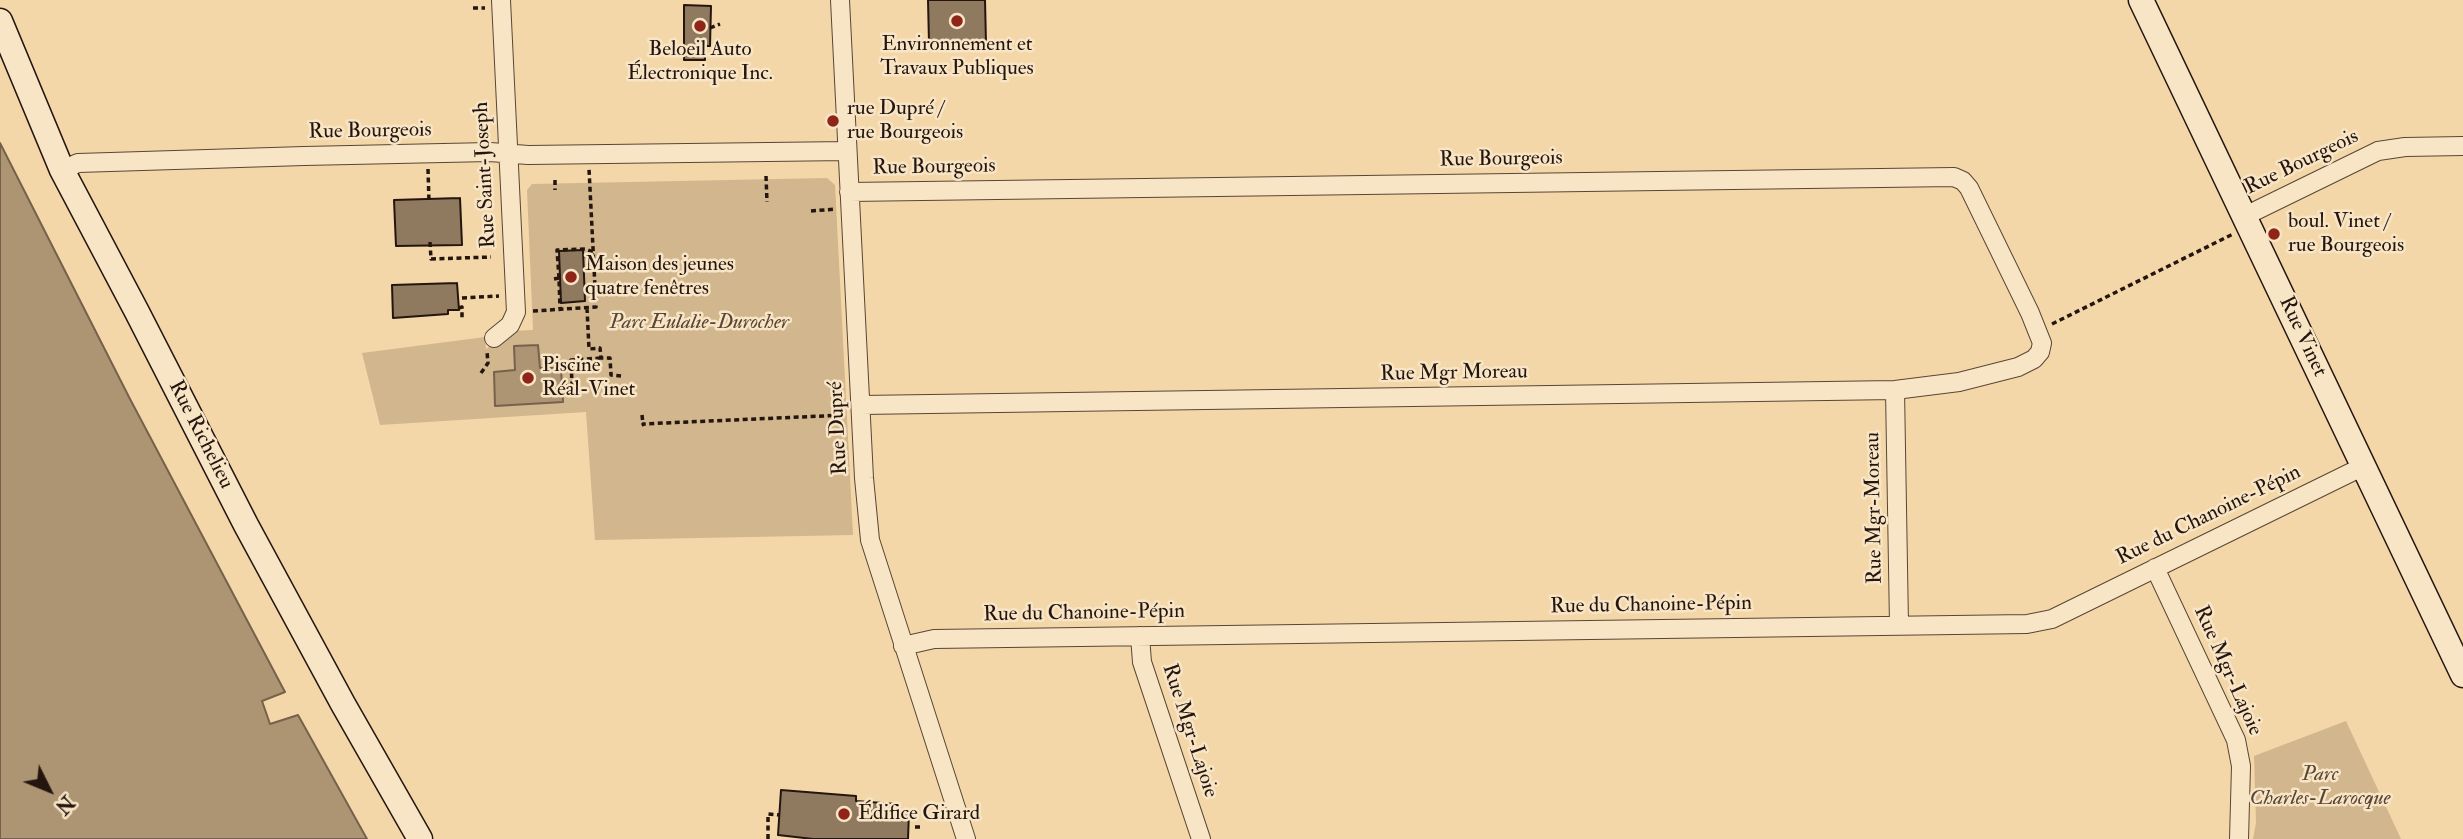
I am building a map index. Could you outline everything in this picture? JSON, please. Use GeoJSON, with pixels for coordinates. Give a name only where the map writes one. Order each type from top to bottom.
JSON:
{"type":"FeatureCollection","features":[{"type":"Feature","properties":{"kind":"main road","name":"Rue Vinet"},"geometry":{"type":"LineString","coordinates":[[2141,0],[2239,225],[2364,466],[2463,675]]}},
{"type":"Feature","properties":{"kind":"main road","name":"Rue Richelieu"},"geometry":{"type":"LineString","coordinates":[[0,21],[62,170],[246,526],[343,704],[421,839]]}},
{"type":"Feature","properties":{"kind":"street","name":"Rue Dupré"},"geometry":{"type":"LineString","coordinates":[[840,0],[855,410],[870,540],[966,839]]}},
{"type":"Feature","properties":{"kind":"street","name":"Rue Saint-Joseph"},"geometry":{"type":"LineString","coordinates":[[490,340],[510,325],[516,312],[508,152],[495,4]]}},
{"type":"Feature","properties":{"kind":"street","name":"Rue Bourgeois"},"geometry":{"type":"LineString","coordinates":[[2239,225],[2378,151],[2405,147],[2463,146]]}},
{"type":"Feature","properties":{"kind":"street","name":"Rue Bourgeois"},"geometry":{"type":"LineString","coordinates":[[62,170],[78,163],[508,152],[528,155],[847,151]]}},
{"type":"Feature","properties":{"kind":"street","name":"Rue Bourgeois"},"geometry":{"type":"LineString","coordinates":[[849,192],[1954,177],[1969,188],[2006,263],[2040,334],[2040,352]]}},
{"type":"Feature","properties":{"kind":"street","name":"Rue Mgr Moreau"},"geometry":{"type":"LineString","coordinates":[[855,410],[1895,390],[1951,383],[2008,370],[2031,362],[2040,352]]}},
{"type":"Feature","properties":{"kind":"street","name":"Rue Mgr-Moreau"},"geometry":{"type":"LineString","coordinates":[[1895,390],[1899,625]]}},
{"type":"Feature","properties":{"kind":"street","name":"Rue du Chanoine-Pépin"},"geometry":{"type":"LineString","coordinates":[[902,646],[934,639],[2018,625],[2044,621],[2364,466]]}},
{"type":"Feature","properties":{"kind":"street","name":"Rue Mgr-Lajoie"},"geometry":{"type":"LineString","coordinates":[[2155,568],[2236,740],[2241,766],[2239,839]]}},
{"type":"Feature","properties":{"kind":"street","name":"Rue Mgr-Lajoie"},"geometry":{"type":"LineString","coordinates":[[1140,636],[1142,662],[1201,839]]}},
{"type":"Feature","properties":{"kind":"path"},"geometry":{"type":"LineString","coordinates":[[473,8],[495,4]]}},
{"type":"Feature","properties":{"kind":"path"},"geometry":{"type":"LineString","coordinates":[[710,28],[720,24]]}},
{"type":"Feature","properties":{"kind":"path"},"geometry":{"type":"LineString","coordinates":[[428,165],[429,202]]}},
{"type":"Feature","properties":{"kind":"path"},"geometry":{"type":"LineString","coordinates":[[766,176],[768,202]]}},
{"type":"Feature","properties":{"kind":"path"},"geometry":{"type":"LineString","coordinates":[[555,180],[555,190]]}},
{"type":"Feature","properties":{"kind":"path"},"geometry":{"type":"LineString","coordinates":[[531,311],[596,307],[590,180]]}},
{"type":"Feature","properties":{"kind":"path"},"geometry":{"type":"LineString","coordinates":[[810,211],[838,209]]}},
{"type":"Feature","properties":{"kind":"path"},"geometry":{"type":"LineString","coordinates":[[2052,324],[2239,225]]}},
{"type":"Feature","properties":{"kind":"path"},"geometry":{"type":"LineString","coordinates":[[430,242],[431,259],[491,257]]}},
{"type":"Feature","properties":{"kind":"path"},"geometry":{"type":"LineString","coordinates":[[560,309],[556,279],[557,250],[585,249],[594,254]]}},
{"type":"Feature","properties":{"kind":"path"},"geometry":{"type":"LineString","coordinates":[[583,256],[594,254]]}},
{"type":"Feature","properties":{"kind":"path"},"geometry":{"type":"LineString","coordinates":[[462,298],[501,295]]}},
{"type":"Feature","properties":{"kind":"path"},"geometry":{"type":"LineString","coordinates":[[459,307],[462,307],[463,318]]}},
{"type":"Feature","properties":{"kind":"path"},"geometry":{"type":"LineString","coordinates":[[587,308],[589,349],[600,348],[601,358]]}},
{"type":"Feature","properties":{"kind":"path"},"geometry":{"type":"LineString","coordinates":[[481,373],[488,363],[490,340]]}},
{"type":"Feature","properties":{"kind":"path"},"geometry":{"type":"LineString","coordinates":[[562,385],[572,385],[570,360],[610,358],[611,375],[621,376]]}},
{"type":"Feature","properties":{"kind":"path"},"geometry":{"type":"LineString","coordinates":[[642,415],[643,425],[817,416],[855,410]]}},
{"type":"Feature","properties":{"kind":"path"},"geometry":{"type":"LineString","coordinates":[[817,416],[818,422]]}},
{"type":"Feature","properties":{"kind":"path"},"geometry":{"type":"LineString","coordinates":[[768,839],[768,814],[779,815]]}},
{"type":"Feature","properties":{"kind":"path"},"geometry":{"type":"LineString","coordinates":[[915,827],[921,827]]}},
{"type":"Feature","properties":{"kind":"green space","name":"Parc Eulalie-Durocher"},"geometry":{"type":"Polygon","coordinates":[[[827,178],[835,185],[853,535],[595,540],[586,412],[380,425],[362,353],[485,337],[486,349],[513,331],[533,330],[527,190],[532,184],[827,178]]]}},
{"type":"Feature","properties":{"kind":"green space","name":"Parc Charles-Larocque"},"geometry":{"type":"Polygon","coordinates":[[[2346,721],[2401,839],[2253,839],[2256,823],[2254,756],[2346,721]]]}},
{"type":"Feature","properties":{"kind":"shaded area"},"geometry":{"type":"Polygon","coordinates":[[[0,143],[130,399],[285,692],[262,701],[270,724],[298,715],[367,839],[0,839],[0,143]]]}},
{"type":"Feature","properties":{"kind":"shaded area","name":"Piscine Réal-Vinet"},"geometry":{"type":"Polygon","coordinates":[[[538,345],[540,368],[561,368],[563,402],[495,406],[494,372],[515,370],[514,346],[538,345]]]}},
{"type":"Feature","properties":{"kind":"building","name":"Environnement et Travaux Publiques"},"geometry":{"type":"Polygon","coordinates":[[[928,0],[985,0],[986,43],[929,43],[928,0]]]}},
{"type":"Feature","properties":{"kind":"building"},"geometry":{"type":"Polygon","coordinates":[[[684,5],[711,6],[710,46],[705,46],[705,60],[684,60],[684,5]]]}},
{"type":"Feature","properties":{"kind":"building"},"geometry":{"type":"Polygon","coordinates":[[[460,198],[462,245],[396,246],[394,200],[460,198]]]}},
{"type":"Feature","properties":{"kind":"building"},"geometry":{"type":"Polygon","coordinates":[[[583,250],[585,301],[561,303],[559,251],[583,250]]]}},
{"type":"Feature","properties":{"kind":"building"},"geometry":{"type":"Polygon","coordinates":[[[457,283],[459,310],[448,310],[448,314],[393,318],[392,285],[457,283]]]}},
{"type":"Feature","properties":{"kind":"building","name":"Édifice Girard"},"geometry":{"type":"Polygon","coordinates":[[[781,790],[856,796],[856,801],[896,804],[895,811],[909,812],[908,839],[813,839],[778,835],[781,790]]]}},
{"type":"Feature","properties":{"kind":"place","name":"Environnement et Travaux Publiques"},"geometry":{"type":"Point","coordinates":[957,21]}},
{"type":"Feature","properties":{"kind":"place","name":"Beloeil Auto Électronique Inc."},"geometry":{"type":"Point","coordinates":[700,26]}},
{"type":"Feature","properties":{"kind":"place","name":"rue Dupré / rue Bourgeois"},"geometry":{"type":"Point","coordinates":[833,121]}},
{"type":"Feature","properties":{"kind":"place","name":"boul. Vinet / rue Bourgeois"},"geometry":{"type":"Point","coordinates":[2274,234]}},
{"type":"Feature","properties":{"kind":"place","name":"Maison des jeunes quatre fenêtres"},"geometry":{"type":"Point","coordinates":[571,277]}},
{"type":"Feature","properties":{"kind":"place","name":"Piscine Réal-Vinet"},"geometry":{"type":"Point","coordinates":[528,378]}},
{"type":"Feature","properties":{"kind":"place","name":"Édifice Girard"},"geometry":{"type":"Point","coordinates":[844,814]}}]}
